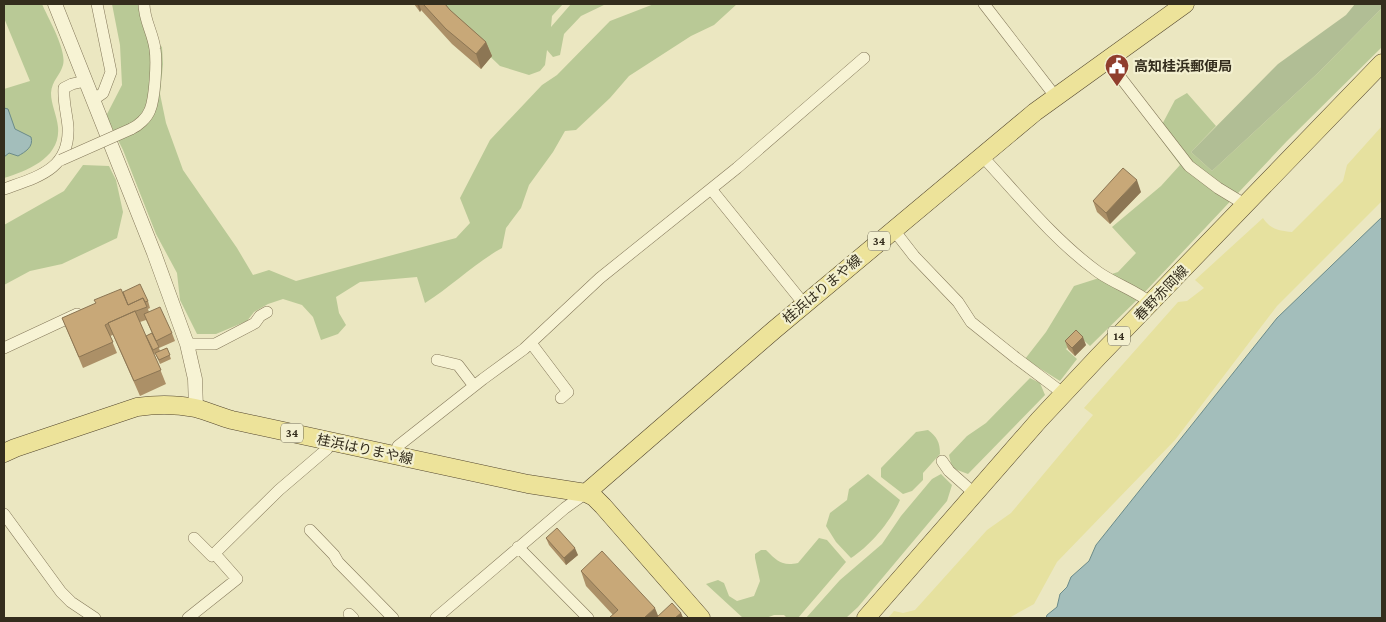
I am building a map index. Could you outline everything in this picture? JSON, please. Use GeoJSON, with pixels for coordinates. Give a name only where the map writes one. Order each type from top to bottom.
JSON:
{"type":"FeatureCollection","features":[{"type":"Feature","properties":{"kind":"main road","name":"桂浜はりまや線"},"geometry":{"type":"LineString","coordinates":[[4,453],[22,445],[137,407],[165,404],[196,408],[232,420],[528,484],[586,493],[804,304],[1055,96],[1185,4]]}},
{"type":"Feature","properties":{"kind":"main road","name":"春野赤岡線"},"geometry":{"type":"LineString","coordinates":[[866,618],[1064,394],[1382,63]]}},
{"type":"Feature","properties":{"kind":"main road"},"geometry":{"type":"LineString","coordinates":[[586,493],[594,497],[603,506],[701,618]]}},
{"type":"Feature","properties":{"kind":"street"},"geometry":{"type":"LineString","coordinates":[[55,4],[154,253],[187,344],[195,379],[196,408]]}},
{"type":"Feature","properties":{"kind":"street"},"geometry":{"type":"LineString","coordinates":[[93,100],[103,94],[111,72],[97,4]]}},
{"type":"Feature","properties":{"kind":"street"},"geometry":{"type":"LineString","coordinates":[[4,189],[41,176],[61,160],[138,126],[150,111],[157,65],[155,46],[146,22],[144,4]]}},
{"type":"Feature","properties":{"kind":"street"},"geometry":{"type":"LineString","coordinates":[[984,4],[1055,96]]}},
{"type":"Feature","properties":{"kind":"street"},"geometry":{"type":"LineString","coordinates":[[394,455],[398,446],[531,343],[600,278],[711,189],[864,58]]}},
{"type":"Feature","properties":{"kind":"street"},"geometry":{"type":"LineString","coordinates":[[1107,60],[1189,166],[1218,188],[1246,205]]}},
{"type":"Feature","properties":{"kind":"street"},"geometry":{"type":"LineString","coordinates":[[61,160],[68,138],[68,125],[63,102],[64,88],[85,81]]}},
{"type":"Feature","properties":{"kind":"street"},"geometry":{"type":"LineString","coordinates":[[982,156],[1058,239],[1098,272],[1118,285],[1142,295],[1151,303]]}},
{"type":"Feature","properties":{"kind":"street"},"geometry":{"type":"LineString","coordinates":[[711,189],[804,304]]}},
{"type":"Feature","properties":{"kind":"street"},"geometry":{"type":"LineString","coordinates":[[893,229],[914,256],[958,302],[971,322],[1064,394]]}},
{"type":"Feature","properties":{"kind":"street"},"geometry":{"type":"LineString","coordinates":[[4,348],[88,310]]}},
{"type":"Feature","properties":{"kind":"street"},"geometry":{"type":"LineString","coordinates":[[187,344],[215,344],[255,323],[260,316],[267,312]]}},
{"type":"Feature","properties":{"kind":"street"},"geometry":{"type":"LineString","coordinates":[[531,343],[568,392],[560,398]]}},
{"type":"Feature","properties":{"kind":"street"},"geometry":{"type":"LineString","coordinates":[[437,360],[458,365],[474,386]]}},
{"type":"Feature","properties":{"kind":"street"},"geometry":{"type":"LineString","coordinates":[[194,538],[212,556],[215,554],[280,490],[327,449],[329,441]]}},
{"type":"Feature","properties":{"kind":"street"},"geometry":{"type":"LineString","coordinates":[[942,461],[949,471],[975,494]]}},
{"type":"Feature","properties":{"kind":"street"},"geometry":{"type":"LineString","coordinates":[[436,618],[586,493]]}},
{"type":"Feature","properties":{"kind":"street"},"geometry":{"type":"LineString","coordinates":[[4,514],[61,592],[71,602],[95,618]]}},
{"type":"Feature","properties":{"kind":"street"},"geometry":{"type":"LineString","coordinates":[[310,530],[334,555],[338,562],[393,618]]}},
{"type":"Feature","properties":{"kind":"street"},"geometry":{"type":"LineString","coordinates":[[518,548],[588,618]]}},
{"type":"Feature","properties":{"kind":"street"},"geometry":{"type":"LineString","coordinates":[[188,618],[236,578],[215,554]]}},
{"type":"Feature","properties":{"kind":"green space"},"geometry":{"type":"Polygon","coordinates":[[[4,4],[42,4],[60,43],[63,65],[51,93],[58,127],[54,147],[41,162],[4,178],[4,89],[30,81],[4,18],[4,4]]]}},
{"type":"Feature","properties":{"kind":"green space"},"geometry":{"type":"Polygon","coordinates":[[[112,4],[140,4],[147,35],[162,47],[163,64],[160,94],[166,123],[183,170],[237,248],[253,275],[269,270],[296,281],[456,238],[470,223],[460,198],[490,140],[542,85],[557,75],[610,21],[654,4],[737,4],[714,25],[691,36],[629,76],[610,98],[576,130],[565,131],[553,152],[529,185],[521,208],[506,228],[502,248],[425,303],[417,277],[360,282],[336,297],[339,313],[346,325],[338,334],[321,340],[313,317],[302,305],[283,299],[268,304],[254,312],[247,321],[216,334],[197,334],[180,300],[177,273],[156,234],[123,150],[106,116],[122,85],[120,45],[112,4]]]}},
{"type":"Feature","properties":{"kind":"green space"},"geometry":{"type":"Polygon","coordinates":[[[438,4],[563,4],[552,16],[551,27],[571,4],[606,4],[581,16],[564,34],[560,55],[553,57],[547,50],[545,65],[540,71],[529,75],[500,66],[438,4]]]}},
{"type":"Feature","properties":{"kind":"green space"},"geometry":{"type":"Polygon","coordinates":[[[1355,4],[1382,4],[1382,8],[1319,72],[1212,171],[1191,152],[1278,64],[1346,15],[1355,4]]]}},
{"type":"Feature","properties":{"kind":"green space"},"geometry":{"type":"Polygon","coordinates":[[[1382,8],[1382,47],[1287,141],[1142,295],[1090,346],[1079,336],[1066,349],[1077,359],[1060,381],[1025,359],[1046,332],[1074,286],[1118,272],[1136,253],[1112,227],[1161,186],[1180,165],[1157,134],[1175,100],[1187,93],[1216,126],[1191,152],[1212,171],[1319,72],[1382,8]]]}},
{"type":"Feature","properties":{"kind":"green space"},"geometry":{"type":"Polygon","coordinates":[[[83,165],[109,166],[116,180],[123,212],[117,238],[62,264],[30,271],[4,285],[4,225],[64,191],[83,165]]]}},
{"type":"Feature","properties":{"kind":"green space"},"geometry":{"type":"Polygon","coordinates":[[[1030,378],[1040,383],[1045,395],[968,474],[952,468],[949,455],[967,436],[986,423],[1030,378]]]}},
{"type":"Feature","properties":{"kind":"green space"},"geometry":{"type":"Polygon","coordinates":[[[928,430],[937,440],[940,454],[923,473],[923,480],[912,491],[903,494],[881,477],[881,468],[916,432],[928,430]]]}},
{"type":"Feature","properties":{"kind":"green space"},"geometry":{"type":"Polygon","coordinates":[[[868,474],[900,500],[879,532],[851,558],[836,542],[826,526],[830,513],[847,500],[849,489],[868,474]]]}},
{"type":"Feature","properties":{"kind":"green space"},"geometry":{"type":"Polygon","coordinates":[[[941,474],[952,485],[947,501],[858,607],[846,618],[806,618],[840,580],[882,544],[901,516],[932,479],[941,474]]]}},
{"type":"Feature","properties":{"kind":"green space"},"geometry":{"type":"Polygon","coordinates":[[[819,538],[827,540],[846,562],[798,618],[774,615],[766,618],[743,618],[706,584],[718,580],[724,583],[729,596],[737,601],[754,596],[760,581],[755,554],[761,550],[766,550],[780,562],[788,564],[798,563],[819,538]]]}},
{"type":"Feature","properties":{"kind":"sand"},"geometry":{"type":"Polygon","coordinates":[[[1382,126],[1382,201],[1277,306],[1175,440],[1057,562],[1034,604],[1009,618],[888,618],[894,611],[903,613],[915,610],[987,530],[1011,513],[1093,415],[1084,408],[1178,302],[1187,301],[1204,288],[1195,280],[1263,218],[1275,229],[1292,232],[1343,181],[1347,165],[1382,126]]]}},
{"type":"Feature","properties":{"kind":"water"},"geometry":{"type":"Polygon","coordinates":[[[4,108],[8,109],[15,129],[31,137],[30,146],[18,156],[9,153],[4,157],[4,108]]]}},
{"type":"Feature","properties":{"kind":"water"},"geometry":{"type":"Polygon","coordinates":[[[1382,217],[1382,618],[1046,618],[1057,607],[1060,594],[1067,587],[1071,577],[1089,561],[1096,545],[1277,318],[1382,217]]]}},
{"type":"Feature","properties":{"kind":"building"},"geometry":{"type":"Polygon","coordinates":[[[423,4],[445,4],[486,42],[476,54],[446,29],[423,4]]]}},
{"type":"Feature","properties":{"kind":"building"},"geometry":{"type":"Polygon","coordinates":[[[1123,168],[1137,180],[1106,213],[1093,201],[1123,168]]]}},
{"type":"Feature","properties":{"kind":"building"},"geometry":{"type":"Polygon","coordinates":[[[140,284],[148,301],[145,302],[143,298],[128,305],[123,292],[140,284]]]}},
{"type":"Feature","properties":{"kind":"building"},"geometry":{"type":"Polygon","coordinates":[[[121,289],[128,305],[143,298],[147,307],[105,325],[113,342],[79,357],[62,318],[96,303],[94,300],[121,289]]]}},
{"type":"Feature","properties":{"kind":"building"},"geometry":{"type":"Polygon","coordinates":[[[160,307],[172,333],[156,341],[144,314],[160,307]]]}},
{"type":"Feature","properties":{"kind":"building"},"geometry":{"type":"Polygon","coordinates":[[[135,311],[161,370],[134,381],[108,323],[135,311]]]}},
{"type":"Feature","properties":{"kind":"building"},"geometry":{"type":"Polygon","coordinates":[[[1076,330],[1083,337],[1072,348],[1065,341],[1076,330]]]}},
{"type":"Feature","properties":{"kind":"building"},"geometry":{"type":"Polygon","coordinates":[[[152,333],[159,347],[153,350],[146,336],[152,333]]]}},
{"type":"Feature","properties":{"kind":"building"},"geometry":{"type":"Polygon","coordinates":[[[167,348],[170,355],[159,360],[155,353],[167,348]]]}},
{"type":"Feature","properties":{"kind":"building"},"geometry":{"type":"Polygon","coordinates":[[[557,528],[575,548],[564,558],[546,538],[557,528]]]}},
{"type":"Feature","properties":{"kind":"building"},"geometry":{"type":"Polygon","coordinates":[[[602,551],[655,608],[644,618],[609,618],[618,610],[581,571],[602,551]]]}},
{"type":"Feature","properties":{"kind":"building"},"geometry":{"type":"Polygon","coordinates":[[[672,603],[681,613],[675,618],[656,618],[672,603]]]}},
{"type":"Feature","properties":{"kind":"place","name":"高知桂浜郵便局"},"geometry":{"type":"Point","coordinates":[1117,87]}}]}
